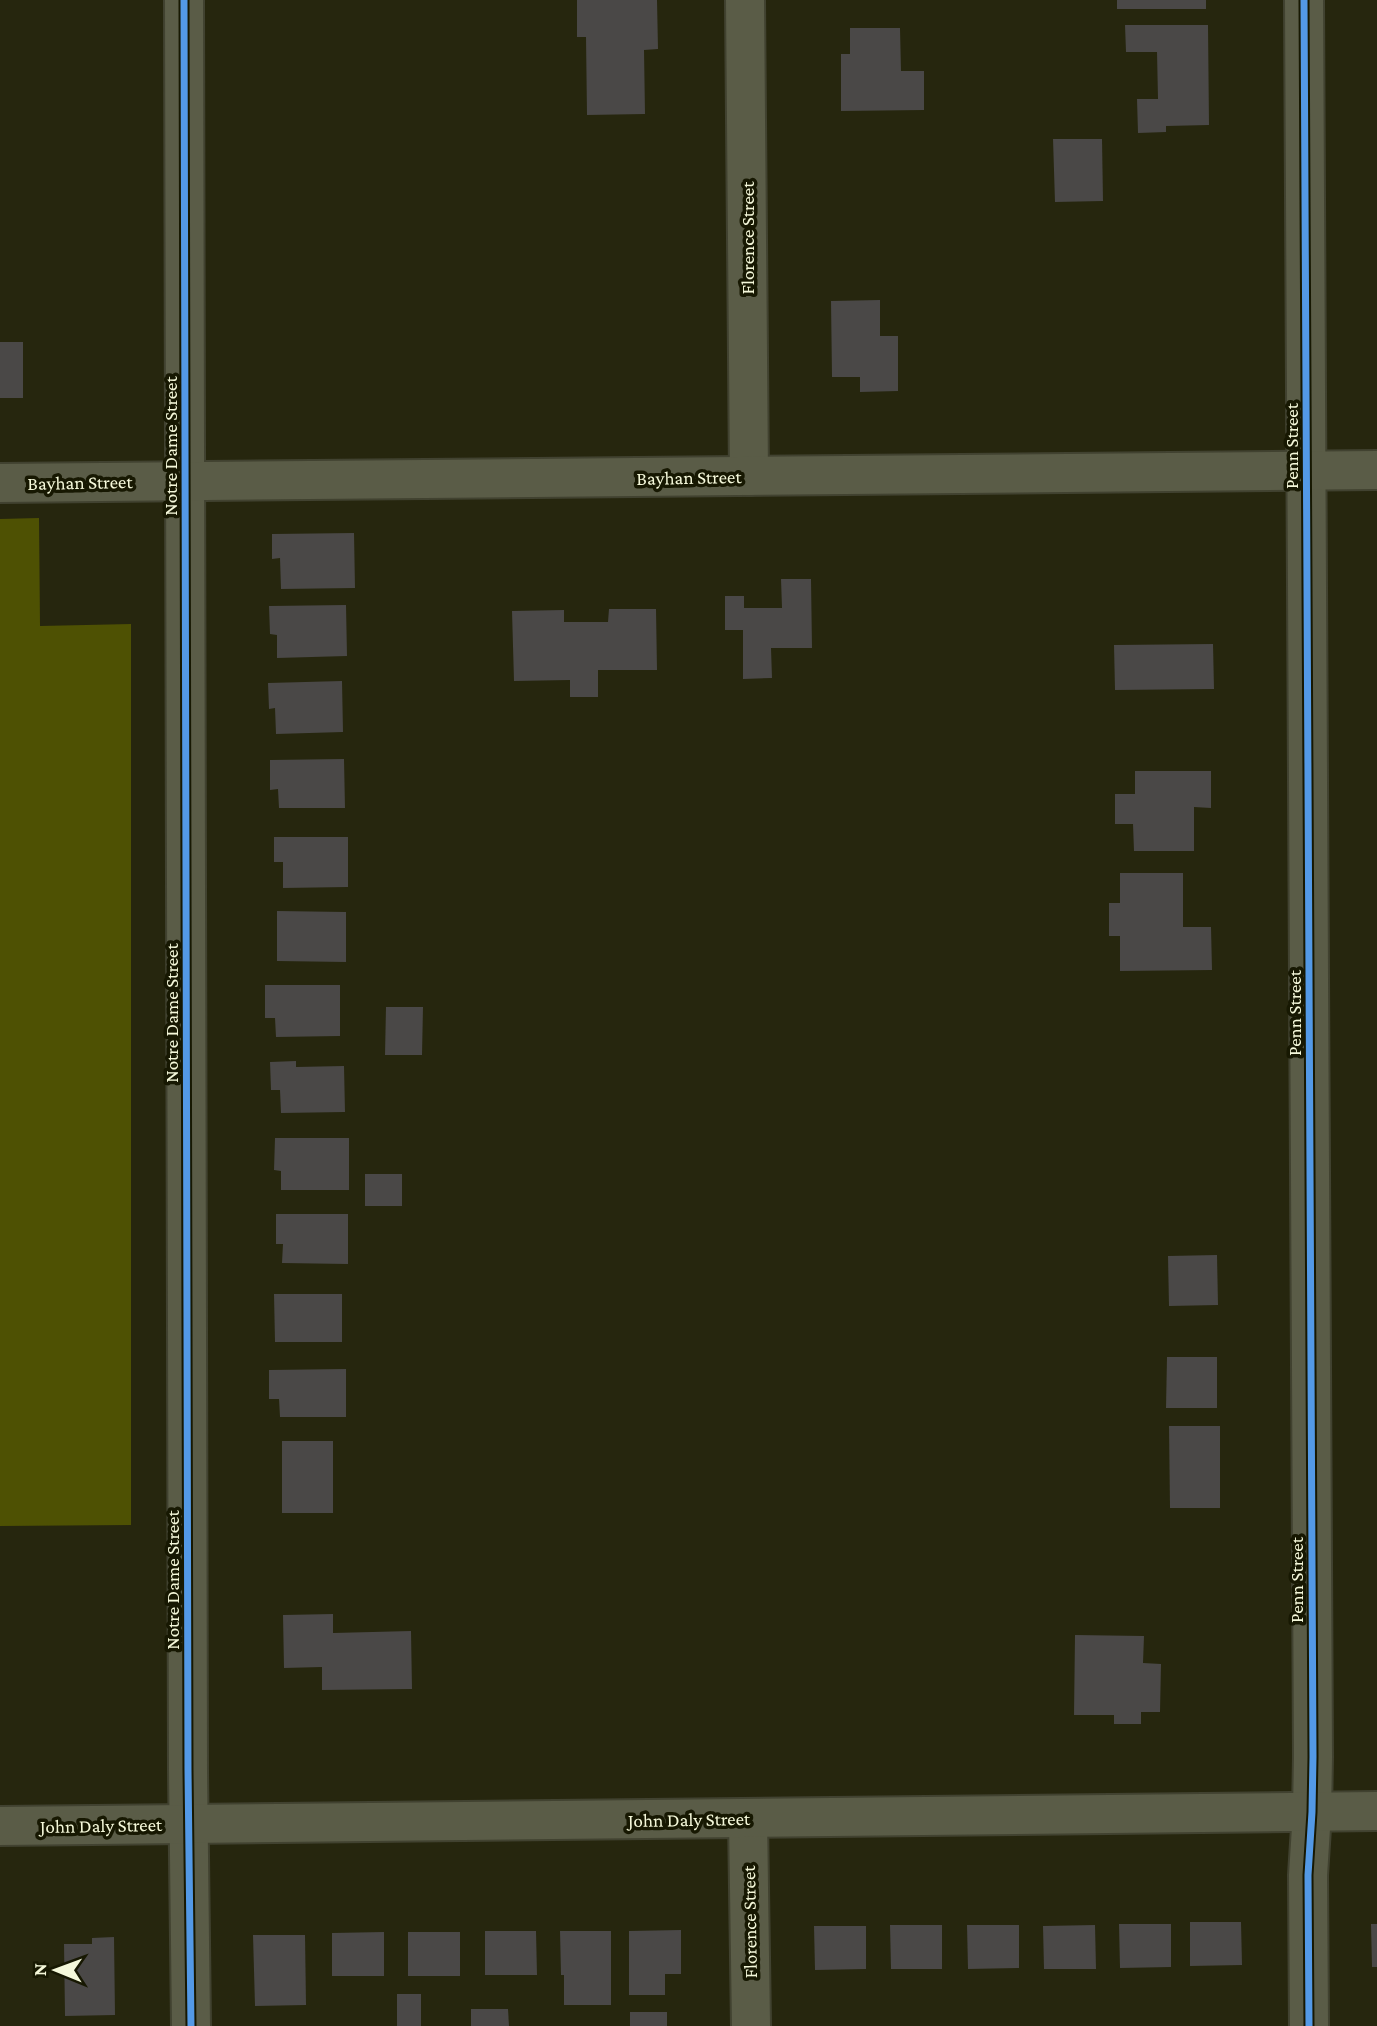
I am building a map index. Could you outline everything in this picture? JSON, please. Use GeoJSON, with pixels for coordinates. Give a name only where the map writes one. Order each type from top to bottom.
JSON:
{"type":"FeatureCollection","features":[{"type":"Feature","properties":{"kind":"street","name":"Notre Dame Street"},"geometry":{"type":"LineString","coordinates":[[184,0],[191,2026]]}},
{"type":"Feature","properties":{"kind":"street","name":"Florence Street"},"geometry":{"type":"LineString","coordinates":[[746,0],[749,476]]}},
{"type":"Feature","properties":{"kind":"street","name":"Penn Street"},"geometry":{"type":"LineString","coordinates":[[1304,0],[1312,1812],[1308,1875],[1310,2026]]}},
{"type":"Feature","properties":{"kind":"street","name":"Bayhan Street"},"geometry":{"type":"LineString","coordinates":[[0,483],[1377,470]]}},
{"type":"Feature","properties":{"kind":"street","name":"John Daly Street"},"geometry":{"type":"LineString","coordinates":[[0,1826],[1377,1811]]}},
{"type":"Feature","properties":{"kind":"street","name":"Florence Street"},"geometry":{"type":"LineString","coordinates":[[748,1818],[751,2026]]}},
{"type":"Feature","properties":{"kind":"shaded area"},"geometry":{"type":"Polygon","coordinates":[[[39,518],[40,626],[131,624],[131,1525],[0,1526],[0,519],[39,518]]]}},
{"type":"Feature","properties":{"kind":"building"},"geometry":{"type":"Polygon","coordinates":[[[577,0],[657,0],[658,49],[644,50],[645,114],[587,115],[586,37],[577,37],[577,0]]]}},
{"type":"Feature","properties":{"kind":"building"},"geometry":{"type":"Polygon","coordinates":[[[1117,0],[1206,0],[1206,9],[1117,9],[1117,0]]]}},
{"type":"Feature","properties":{"kind":"building"},"geometry":{"type":"Polygon","coordinates":[[[1125,25],[1208,25],[1209,125],[1166,126],[1166,132],[1138,133],[1137,99],[1158,99],[1157,52],[1126,52],[1125,25]]]}},
{"type":"Feature","properties":{"kind":"building"},"geometry":{"type":"Polygon","coordinates":[[[850,28],[900,28],[901,71],[924,71],[924,110],[841,111],[841,54],[850,54],[850,28]]]}},
{"type":"Feature","properties":{"kind":"building"},"geometry":{"type":"Polygon","coordinates":[[[1053,139],[1102,139],[1103,201],[1055,202],[1053,139]]]}},
{"type":"Feature","properties":{"kind":"building"},"geometry":{"type":"Polygon","coordinates":[[[880,300],[880,336],[898,336],[898,391],[860,392],[860,377],[832,377],[831,301],[880,300]]]}},
{"type":"Feature","properties":{"kind":"building"},"geometry":{"type":"Polygon","coordinates":[[[0,342],[23,342],[23,398],[0,398],[0,342]]]}},
{"type":"Feature","properties":{"kind":"building"},"geometry":{"type":"Polygon","coordinates":[[[354,533],[355,588],[281,589],[280,558],[272,559],[272,534],[354,533]]]}},
{"type":"Feature","properties":{"kind":"building"},"geometry":{"type":"Polygon","coordinates":[[[781,579],[811,579],[812,648],[771,648],[772,678],[743,679],[743,630],[725,630],[725,596],[744,596],[744,608],[782,608],[781,579]]]}},
{"type":"Feature","properties":{"kind":"building"},"geometry":{"type":"Polygon","coordinates":[[[346,605],[347,656],[277,658],[277,635],[270,634],[269,606],[346,605]]]}},
{"type":"Feature","properties":{"kind":"building"},"geometry":{"type":"Polygon","coordinates":[[[609,609],[656,609],[657,670],[598,670],[598,697],[570,697],[570,680],[514,681],[512,611],[564,610],[564,622],[608,622],[609,609]]]}},
{"type":"Feature","properties":{"kind":"building"},"geometry":{"type":"Polygon","coordinates":[[[1213,644],[1214,689],[1115,690],[1114,645],[1213,644]]]}},
{"type":"Feature","properties":{"kind":"building"},"geometry":{"type":"Polygon","coordinates":[[[342,681],[343,732],[276,734],[275,708],[269,709],[268,683],[342,681]]]}},
{"type":"Feature","properties":{"kind":"building"},"geometry":{"type":"Polygon","coordinates":[[[344,759],[345,808],[279,808],[278,789],[270,790],[270,760],[344,759]]]}},
{"type":"Feature","properties":{"kind":"building"},"geometry":{"type":"Polygon","coordinates":[[[1135,771],[1211,771],[1211,808],[1194,807],[1194,851],[1134,851],[1133,824],[1115,824],[1115,794],[1135,794],[1135,771]]]}},
{"type":"Feature","properties":{"kind":"building"},"geometry":{"type":"Polygon","coordinates":[[[274,837],[348,837],[348,887],[283,888],[283,862],[274,862],[274,837]]]}},
{"type":"Feature","properties":{"kind":"building"},"geometry":{"type":"Polygon","coordinates":[[[1120,873],[1183,873],[1183,927],[1211,927],[1212,970],[1120,971],[1120,936],[1109,936],[1109,903],[1120,903],[1120,873]]]}},
{"type":"Feature","properties":{"kind":"building"},"geometry":{"type":"Polygon","coordinates":[[[277,911],[346,912],[346,962],[277,961],[277,911]]]}},
{"type":"Feature","properties":{"kind":"building"},"geometry":{"type":"Polygon","coordinates":[[[265,985],[340,985],[340,1036],[276,1037],[275,1018],[265,1018],[265,985]]]}},
{"type":"Feature","properties":{"kind":"building"},"geometry":{"type":"Polygon","coordinates":[[[386,1007],[423,1007],[422,1055],[385,1055],[386,1007]]]}},
{"type":"Feature","properties":{"kind":"building"},"geometry":{"type":"Polygon","coordinates":[[[296,1061],[296,1067],[344,1066],[345,1112],[281,1113],[280,1090],[271,1090],[270,1062],[296,1061]]]}},
{"type":"Feature","properties":{"kind":"building"},"geometry":{"type":"Polygon","coordinates":[[[275,1138],[349,1138],[349,1190],[281,1190],[281,1171],[274,1170],[275,1138]]]}},
{"type":"Feature","properties":{"kind":"building"},"geometry":{"type":"Polygon","coordinates":[[[365,1174],[402,1174],[402,1206],[365,1206],[365,1174]]]}},
{"type":"Feature","properties":{"kind":"building"},"geometry":{"type":"Polygon","coordinates":[[[276,1214],[348,1214],[348,1264],[282,1263],[283,1244],[276,1244],[276,1214]]]}},
{"type":"Feature","properties":{"kind":"building"},"geometry":{"type":"Polygon","coordinates":[[[1217,1255],[1218,1305],[1169,1306],[1168,1256],[1217,1255]]]}},
{"type":"Feature","properties":{"kind":"building"},"geometry":{"type":"Polygon","coordinates":[[[274,1294],[342,1294],[342,1342],[275,1342],[274,1294]]]}},
{"type":"Feature","properties":{"kind":"building"},"geometry":{"type":"Polygon","coordinates":[[[1167,1357],[1217,1357],[1217,1408],[1166,1408],[1167,1357]]]}},
{"type":"Feature","properties":{"kind":"building"},"geometry":{"type":"Polygon","coordinates":[[[346,1369],[346,1417],[280,1417],[279,1399],[269,1399],[269,1370],[346,1369]]]}},
{"type":"Feature","properties":{"kind":"building"},"geometry":{"type":"Polygon","coordinates":[[[1169,1426],[1220,1426],[1220,1508],[1170,1508],[1169,1426]]]}},
{"type":"Feature","properties":{"kind":"building"},"geometry":{"type":"Polygon","coordinates":[[[282,1441],[333,1441],[333,1513],[282,1513],[282,1441]]]}},
{"type":"Feature","properties":{"kind":"building"},"geometry":{"type":"Polygon","coordinates":[[[333,1614],[333,1633],[411,1631],[412,1689],[322,1690],[322,1667],[284,1668],[283,1615],[333,1614]]]}},
{"type":"Feature","properties":{"kind":"building"},"geometry":{"type":"Polygon","coordinates":[[[1075,1635],[1144,1636],[1143,1663],[1161,1664],[1160,1712],[1141,1712],[1141,1724],[1114,1724],[1114,1715],[1074,1715],[1075,1635]]]}},
{"type":"Feature","properties":{"kind":"building"},"geometry":{"type":"Polygon","coordinates":[[[1190,1922],[1241,1922],[1242,1965],[1190,1966],[1190,1922]]]}},
{"type":"Feature","properties":{"kind":"building"},"geometry":{"type":"Polygon","coordinates":[[[1119,1924],[1171,1924],[1171,1967],[1120,1968],[1119,1924]]]}},
{"type":"Feature","properties":{"kind":"building"},"geometry":{"type":"Polygon","coordinates":[[[1371,1924],[1377,1924],[1377,1967],[1372,1967],[1371,1924]]]}},
{"type":"Feature","properties":{"kind":"building"},"geometry":{"type":"Polygon","coordinates":[[[890,1925],[942,1925],[942,1969],[891,1969],[890,1925]]]}},
{"type":"Feature","properties":{"kind":"building"},"geometry":{"type":"Polygon","coordinates":[[[967,1925],[1019,1925],[1019,1968],[968,1969],[967,1925]]]}},
{"type":"Feature","properties":{"kind":"building"},"geometry":{"type":"Polygon","coordinates":[[[1095,1925],[1096,1969],[1044,1969],[1043,1926],[1095,1925]]]}},
{"type":"Feature","properties":{"kind":"building"},"geometry":{"type":"Polygon","coordinates":[[[814,1926],[866,1926],[866,1969],[815,1970],[814,1926]]]}},
{"type":"Feature","properties":{"kind":"building"},"geometry":{"type":"Polygon","coordinates":[[[681,1930],[681,1974],[665,1974],[665,1995],[629,1995],[629,1931],[681,1930]]]}},
{"type":"Feature","properties":{"kind":"building"},"geometry":{"type":"Polygon","coordinates":[[[485,1931],[536,1931],[537,1975],[485,1975],[485,1931]]]}},
{"type":"Feature","properties":{"kind":"building"},"geometry":{"type":"Polygon","coordinates":[[[560,1931],[611,1931],[611,2005],[564,2005],[560,1931]]]}},
{"type":"Feature","properties":{"kind":"building"},"geometry":{"type":"Polygon","coordinates":[[[384,1932],[384,1976],[332,1976],[332,1933],[384,1932]]]}},
{"type":"Feature","properties":{"kind":"building"},"geometry":{"type":"Polygon","coordinates":[[[408,1932],[460,1932],[460,1976],[408,1976],[408,1932]]]}},
{"type":"Feature","properties":{"kind":"building"},"geometry":{"type":"Polygon","coordinates":[[[253,1935],[305,1935],[306,2005],[255,2006],[253,1935]]]}},
{"type":"Feature","properties":{"kind":"building"},"geometry":{"type":"Polygon","coordinates":[[[114,1937],[115,2015],[65,2016],[64,1944],[92,1944],[92,1938],[114,1937]]]}},
{"type":"Feature","properties":{"kind":"building"},"geometry":{"type":"Polygon","coordinates":[[[397,1994],[421,1994],[421,2026],[397,2026],[397,1994]]]}},
{"type":"Feature","properties":{"kind":"building"},"geometry":{"type":"Polygon","coordinates":[[[471,2009],[508,2009],[509,2026],[471,2026],[471,2009]]]}},
{"type":"Feature","properties":{"kind":"building"},"geometry":{"type":"Polygon","coordinates":[[[630,2012],[667,2012],[667,2026],[630,2026],[630,2012]]]}},
{"type":"Feature","properties":{"kind":"cycle path"},"geometry":{"type":"LineString","coordinates":[[184,0],[188,1770],[191,2026]]}},
{"type":"Feature","properties":{"kind":"cycle path"},"geometry":{"type":"LineString","coordinates":[[1304,0],[1313,1757],[1308,1875],[1309,2026]]}}]}
